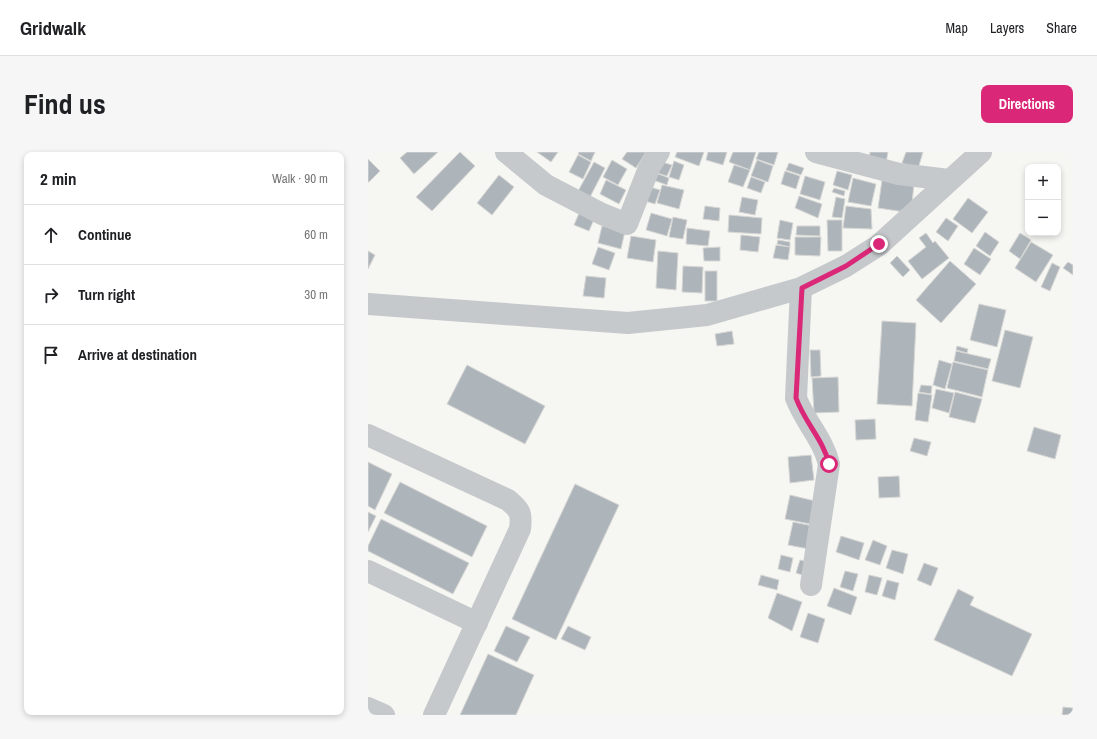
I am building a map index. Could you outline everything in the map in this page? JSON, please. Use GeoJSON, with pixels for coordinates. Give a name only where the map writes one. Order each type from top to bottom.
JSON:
{"type":"FeatureCollection","features":[{"type":"Feature","properties":{"kind":"street"},"geometry":{"type":"LineString","coordinates":[[506,152],[546,185],[602,214],[627,224],[649,168],[659,152]]}},
{"type":"Feature","properties":{"kind":"street"},"geometry":{"type":"LineString","coordinates":[[816,152],[899,174],[949,180]]}},
{"type":"Feature","properties":{"kind":"street"},"geometry":{"type":"LineString","coordinates":[[368,304],[628,323],[707,315],[802,288],[846,266],[879,244],[981,152]]}},
{"type":"Feature","properties":{"kind":"street"},"geometry":{"type":"LineString","coordinates":[[802,288],[796,398],[802,413],[826,449],[829,464],[811,585]]}},
{"type":"Feature","properties":{"kind":"street"},"geometry":{"type":"LineString","coordinates":[[368,435],[508,500],[517,507],[522,516],[520,529],[434,715]]}},
{"type":"Feature","properties":{"kind":"street"},"geometry":{"type":"LineString","coordinates":[[368,571],[477,623]]}},
{"type":"Feature","properties":{"kind":"street"},"geometry":{"type":"LineString","coordinates":[[368,708],[384,715]]}},
{"type":"Feature","properties":{"kind":"building"},"geometry":{"type":"Polygon","coordinates":[[[407,152],[438,152],[414,174],[400,158],[407,152]]]}},
{"type":"Feature","properties":{"kind":"building"},"geometry":{"type":"Polygon","coordinates":[[[460,152],[475,166],[432,211],[416,197],[460,152]]]}},
{"type":"Feature","properties":{"kind":"building"},"geometry":{"type":"Polygon","coordinates":[[[537,152],[558,152],[551,162],[537,152]]]}},
{"type":"Feature","properties":{"kind":"building"},"geometry":{"type":"Polygon","coordinates":[[[579,152],[595,152],[591,161],[578,154],[579,152]]]}},
{"type":"Feature","properties":{"kind":"building"},"geometry":{"type":"Polygon","coordinates":[[[627,152],[646,152],[636,168],[622,159],[627,152]]]}},
{"type":"Feature","properties":{"kind":"building"},"geometry":{"type":"Polygon","coordinates":[[[677,152],[704,152],[699,166],[675,157],[677,152]]]}},
{"type":"Feature","properties":{"kind":"building"},"geometry":{"type":"Polygon","coordinates":[[[708,152],[727,152],[723,165],[706,160],[708,152]]]}},
{"type":"Feature","properties":{"kind":"building"},"geometry":{"type":"Polygon","coordinates":[[[733,152],[756,152],[750,170],[729,162],[733,152]]]}},
{"type":"Feature","properties":{"kind":"building"},"geometry":{"type":"Polygon","coordinates":[[[759,152],[778,152],[774,165],[756,159],[759,152]]]}},
{"type":"Feature","properties":{"kind":"building"},"geometry":{"type":"Polygon","coordinates":[[[870,152],[888,152],[886,163],[869,159],[870,152]]]}},
{"type":"Feature","properties":{"kind":"building"},"geometry":{"type":"Polygon","coordinates":[[[906,152],[923,152],[918,169],[902,163],[906,152]]]}},
{"type":"Feature","properties":{"kind":"building"},"geometry":{"type":"Polygon","coordinates":[[[578,155],[591,162],[583,179],[569,172],[578,155]]]}},
{"type":"Feature","properties":{"kind":"building"},"geometry":{"type":"Polygon","coordinates":[[[368,159],[380,171],[369,182],[368,182],[368,159]]]}},
{"type":"Feature","properties":{"kind":"building"},"geometry":{"type":"Polygon","coordinates":[[[612,160],[627,169],[618,185],[603,177],[612,160]]]}},
{"type":"Feature","properties":{"kind":"building"},"geometry":{"type":"Polygon","coordinates":[[[757,160],[773,166],[768,182],[751,176],[757,160]]]}},
{"type":"Feature","properties":{"kind":"building"},"geometry":{"type":"Polygon","coordinates":[[[674,161],[684,165],[679,180],[669,177],[674,161]]]}},
{"type":"Feature","properties":{"kind":"building"},"geometry":{"type":"Polygon","coordinates":[[[594,162],[605,168],[589,199],[577,193],[594,162]]]}},
{"type":"Feature","properties":{"kind":"building"},"geometry":{"type":"Polygon","coordinates":[[[662,162],[672,165],[667,176],[657,173],[662,162]]]}},
{"type":"Feature","properties":{"kind":"building"},"geometry":{"type":"Polygon","coordinates":[[[789,163],[804,168],[801,175],[786,170],[789,163]]]}},
{"type":"Feature","properties":{"kind":"building"},"geometry":{"type":"Polygon","coordinates":[[[734,165],[750,170],[743,187],[728,182],[734,165]]]}},
{"type":"Feature","properties":{"kind":"building"},"geometry":{"type":"Polygon","coordinates":[[[785,171],[800,176],[796,189],[781,184],[785,171]]]}},
{"type":"Feature","properties":{"kind":"building"},"geometry":{"type":"Polygon","coordinates":[[[837,171],[852,175],[848,190],[833,185],[837,171]]]}},
{"type":"Feature","properties":{"kind":"building"},"geometry":{"type":"Polygon","coordinates":[[[656,173],[669,178],[667,185],[653,180],[656,173]]]}},
{"type":"Feature","properties":{"kind":"building"},"geometry":{"type":"Polygon","coordinates":[[[499,175],[514,187],[492,215],[477,203],[499,175]]]}},
{"type":"Feature","properties":{"kind":"building"},"geometry":{"type":"Polygon","coordinates":[[[805,176],[825,182],[820,200],[800,194],[805,176]]]}},
{"type":"Feature","properties":{"kind":"building"},"geometry":{"type":"Polygon","coordinates":[[[751,177],[765,182],[761,193],[747,188],[751,177]]]}},
{"type":"Feature","properties":{"kind":"building"},"geometry":{"type":"Polygon","coordinates":[[[853,178],[876,184],[871,206],[848,202],[853,178]]]}},
{"type":"Feature","properties":{"kind":"building"},"geometry":{"type":"Polygon","coordinates":[[[606,180],[626,190],[619,204],[600,194],[606,180]]]}},
{"type":"Feature","properties":{"kind":"building"},"geometry":{"type":"Polygon","coordinates":[[[882,180],[914,184],[911,213],[878,208],[882,180]]]}},
{"type":"Feature","properties":{"kind":"building"},"geometry":{"type":"Polygon","coordinates":[[[662,185],[684,190],[679,209],[657,203],[662,185]]]}},
{"type":"Feature","properties":{"kind":"building"},"geometry":{"type":"Polygon","coordinates":[[[650,187],[660,190],[655,204],[645,201],[650,187]]]}},
{"type":"Feature","properties":{"kind":"building"},"geometry":{"type":"Polygon","coordinates":[[[834,188],[845,191],[844,196],[832,192],[834,188]]]}},
{"type":"Feature","properties":{"kind":"building"},"geometry":{"type":"Polygon","coordinates":[[[799,196],[822,204],[818,218],[795,208],[799,196]]]}},
{"type":"Feature","properties":{"kind":"building"},"geometry":{"type":"Polygon","coordinates":[[[742,197],[758,200],[755,215],[739,212],[742,197]]]}},
{"type":"Feature","properties":{"kind":"building"},"geometry":{"type":"Polygon","coordinates":[[[836,197],[845,199],[842,218],[832,217],[836,197]]]}},
{"type":"Feature","properties":{"kind":"building"},"geometry":{"type":"Polygon","coordinates":[[[968,198],[988,212],[972,233],[953,219],[968,198]]]}},
{"type":"Feature","properties":{"kind":"building"},"geometry":{"type":"Polygon","coordinates":[[[705,206],[720,208],[719,221],[703,219],[705,206]]]}},
{"type":"Feature","properties":{"kind":"building"},"geometry":{"type":"Polygon","coordinates":[[[846,206],[871,209],[872,229],[843,228],[846,206]]]}},
{"type":"Feature","properties":{"kind":"building"},"geometry":{"type":"Polygon","coordinates":[[[580,211],[595,217],[589,231],[574,225],[580,211]]]}},
{"type":"Feature","properties":{"kind":"building"},"geometry":{"type":"Polygon","coordinates":[[[651,213],[672,219],[667,236],[646,230],[651,213]]]}},
{"type":"Feature","properties":{"kind":"building"},"geometry":{"type":"Polygon","coordinates":[[[729,215],[762,218],[761,234],[728,232],[729,215]]]}},
{"type":"Feature","properties":{"kind":"building"},"geometry":{"type":"Polygon","coordinates":[[[673,217],[687,220],[683,239],[669,237],[673,217]]]}},
{"type":"Feature","properties":{"kind":"building"},"geometry":{"type":"Polygon","coordinates":[[[946,218],[958,226],[948,241],[936,232],[946,218]]]}},
{"type":"Feature","properties":{"kind":"building"},"geometry":{"type":"Polygon","coordinates":[[[780,220],[793,223],[790,240],[777,238],[780,220]]]}},
{"type":"Feature","properties":{"kind":"building"},"geometry":{"type":"Polygon","coordinates":[[[827,220],[842,220],[842,251],[828,251],[827,220]]]}},
{"type":"Feature","properties":{"kind":"building"},"geometry":{"type":"Polygon","coordinates":[[[602,226],[625,231],[621,249],[598,243],[602,226]]]}},
{"type":"Feature","properties":{"kind":"building"},"geometry":{"type":"Polygon","coordinates":[[[797,226],[820,226],[820,236],[796,235],[797,226]]]}},
{"type":"Feature","properties":{"kind":"building"},"geometry":{"type":"Polygon","coordinates":[[[687,228],[710,231],[708,246],[686,244],[687,228]]]}},
{"type":"Feature","properties":{"kind":"building"},"geometry":{"type":"Polygon","coordinates":[[[985,232],[999,242],[990,256],[976,246],[985,232]]]}},
{"type":"Feature","properties":{"kind":"building"},"geometry":{"type":"Polygon","coordinates":[[[926,233],[933,243],[935,241],[949,258],[922,279],[908,261],[926,247],[919,238],[926,233]]]}},
{"type":"Feature","properties":{"kind":"building"},"geometry":{"type":"Polygon","coordinates":[[[1020,233],[1031,240],[1020,259],[1009,251],[1020,233]]]}},
{"type":"Feature","properties":{"kind":"building"},"geometry":{"type":"Polygon","coordinates":[[[741,235],[760,237],[758,252],[740,250],[741,235]]]}},
{"type":"Feature","properties":{"kind":"building"},"geometry":{"type":"Polygon","coordinates":[[[631,236],[656,240],[653,262],[627,258],[631,236]]]}},
{"type":"Feature","properties":{"kind":"building"},"geometry":{"type":"Polygon","coordinates":[[[795,237],[821,237],[820,256],[795,255],[795,237]]]}},
{"type":"Feature","properties":{"kind":"building"},"geometry":{"type":"Polygon","coordinates":[[[778,240],[790,242],[790,247],[777,244],[778,240]]]}},
{"type":"Feature","properties":{"kind":"building"},"geometry":{"type":"Polygon","coordinates":[[[1031,242],[1053,255],[1036,282],[1015,268],[1031,242]]]}},
{"type":"Feature","properties":{"kind":"building"},"geometry":{"type":"Polygon","coordinates":[[[776,245],[790,247],[788,260],[773,258],[776,245]]]}},
{"type":"Feature","properties":{"kind":"building"},"geometry":{"type":"Polygon","coordinates":[[[598,247],[615,253],[609,270],[592,264],[598,247]]]}},
{"type":"Feature","properties":{"kind":"building"},"geometry":{"type":"Polygon","coordinates":[[[720,247],[720,261],[704,261],[703,248],[720,247]]]}},
{"type":"Feature","properties":{"kind":"building"},"geometry":{"type":"Polygon","coordinates":[[[974,248],[991,259],[980,275],[964,264],[974,248]]]}},
{"type":"Feature","properties":{"kind":"building"},"geometry":{"type":"Polygon","coordinates":[[[368,251],[375,255],[368,269],[368,251]]]}},
{"type":"Feature","properties":{"kind":"building"},"geometry":{"type":"Polygon","coordinates":[[[658,251],[678,253],[676,290],[656,288],[658,251]]]}},
{"type":"Feature","properties":{"kind":"building"},"geometry":{"type":"Polygon","coordinates":[[[897,256],[910,270],[903,277],[890,263],[897,256]]]}},
{"type":"Feature","properties":{"kind":"building"},"geometry":{"type":"Polygon","coordinates":[[[950,261],[976,284],[941,323],[916,300],[950,261]]]}},
{"type":"Feature","properties":{"kind":"building"},"geometry":{"type":"Polygon","coordinates":[[[1068,262],[1073,265],[1073,275],[1063,268],[1068,262]]]}},
{"type":"Feature","properties":{"kind":"building"},"geometry":{"type":"Polygon","coordinates":[[[1052,263],[1060,267],[1050,291],[1041,287],[1052,263]]]}},
{"type":"Feature","properties":{"kind":"building"},"geometry":{"type":"Polygon","coordinates":[[[683,266],[703,267],[702,293],[682,292],[683,266]]]}},
{"type":"Feature","properties":{"kind":"building"},"geometry":{"type":"Polygon","coordinates":[[[705,271],[717,271],[717,301],[705,301],[705,271]]]}},
{"type":"Feature","properties":{"kind":"building"},"geometry":{"type":"Polygon","coordinates":[[[586,276],[606,278],[604,298],[583,296],[586,276]]]}},
{"type":"Feature","properties":{"kind":"building"},"geometry":{"type":"Polygon","coordinates":[[[979,304],[1006,310],[997,347],[970,340],[979,304]]]}},
{"type":"Feature","properties":{"kind":"building"},"geometry":{"type":"Polygon","coordinates":[[[882,321],[916,323],[912,406],[877,404],[882,321]]]}},
{"type":"Feature","properties":{"kind":"building"},"geometry":{"type":"Polygon","coordinates":[[[1005,330],[1033,337],[1020,388],[992,381],[1005,330]]]}},
{"type":"Feature","properties":{"kind":"building"},"geometry":{"type":"Polygon","coordinates":[[[732,331],[734,344],[717,346],[715,334],[732,331]]]}},
{"type":"Feature","properties":{"kind":"building"},"geometry":{"type":"Polygon","coordinates":[[[957,346],[968,349],[967,353],[956,350],[957,346]]]}},
{"type":"Feature","properties":{"kind":"building"},"geometry":{"type":"Polygon","coordinates":[[[810,350],[820,350],[821,376],[811,377],[810,350]]]}},
{"type":"Feature","properties":{"kind":"building"},"geometry":{"type":"Polygon","coordinates":[[[956,351],[991,359],[988,369],[954,361],[956,351]]]}},
{"type":"Feature","properties":{"kind":"building"},"geometry":{"type":"Polygon","coordinates":[[[939,360],[952,364],[945,389],[933,385],[939,360]]]}},
{"type":"Feature","properties":{"kind":"building"},"geometry":{"type":"Polygon","coordinates":[[[953,362],[988,370],[982,397],[947,388],[953,362]]]}},
{"type":"Feature","properties":{"kind":"building"},"geometry":{"type":"Polygon","coordinates":[[[467,365],[545,406],[525,444],[447,404],[467,365]]]}},
{"type":"Feature","properties":{"kind":"building"},"geometry":{"type":"Polygon","coordinates":[[[838,377],[839,412],[814,413],[812,378],[838,377]]]}},
{"type":"Feature","properties":{"kind":"building"},"geometry":{"type":"Polygon","coordinates":[[[921,385],[932,386],[931,394],[919,392],[921,385]]]}},
{"type":"Feature","properties":{"kind":"building"},"geometry":{"type":"Polygon","coordinates":[[[936,389],[954,393],[949,413],[932,408],[936,389]]]}},
{"type":"Feature","properties":{"kind":"building"},"geometry":{"type":"Polygon","coordinates":[[[955,392],[982,399],[975,423],[949,417],[955,392]]]}},
{"type":"Feature","properties":{"kind":"building"},"geometry":{"type":"Polygon","coordinates":[[[918,393],[932,395],[928,422],[915,420],[918,393]]]}},
{"type":"Feature","properties":{"kind":"building"},"geometry":{"type":"Polygon","coordinates":[[[875,419],[876,439],[856,440],[855,420],[875,419]]]}},
{"type":"Feature","properties":{"kind":"building"},"geometry":{"type":"Polygon","coordinates":[[[1034,427],[1061,435],[1055,459],[1027,451],[1034,427]]]}},
{"type":"Feature","properties":{"kind":"building"},"geometry":{"type":"Polygon","coordinates":[[[914,438],[931,442],[927,456],[910,451],[914,438]]]}},
{"type":"Feature","properties":{"kind":"building"},"geometry":{"type":"Polygon","coordinates":[[[811,455],[814,480],[790,483],[788,457],[811,455]]]}},
{"type":"Feature","properties":{"kind":"building"},"geometry":{"type":"Polygon","coordinates":[[[368,462],[392,474],[375,510],[368,506],[368,462]]]}},
{"type":"Feature","properties":{"kind":"building"},"geometry":{"type":"Polygon","coordinates":[[[899,476],[900,497],[879,498],[878,477],[899,476]]]}},
{"type":"Feature","properties":{"kind":"building"},"geometry":{"type":"Polygon","coordinates":[[[400,482],[487,526],[472,557],[384,513],[400,482]]]}},
{"type":"Feature","properties":{"kind":"building"},"geometry":{"type":"Polygon","coordinates":[[[575,484],[619,505],[556,640],[512,619],[575,484]]]}},
{"type":"Feature","properties":{"kind":"building"},"geometry":{"type":"Polygon","coordinates":[[[790,495],[815,501],[810,524],[785,519],[790,495]]]}},
{"type":"Feature","properties":{"kind":"building"},"geometry":{"type":"Polygon","coordinates":[[[368,512],[376,516],[368,532],[368,512]]]}},
{"type":"Feature","properties":{"kind":"building"},"geometry":{"type":"Polygon","coordinates":[[[381,519],[469,563],[453,594],[368,551],[368,546],[381,519]]]}},
{"type":"Feature","properties":{"kind":"building"},"geometry":{"type":"Polygon","coordinates":[[[793,522],[818,527],[814,550],[788,545],[793,522]]]}},
{"type":"Feature","properties":{"kind":"building"},"geometry":{"type":"Polygon","coordinates":[[[841,536],[864,543],[859,560],[836,552],[841,536]]]}},
{"type":"Feature","properties":{"kind":"building"},"geometry":{"type":"Polygon","coordinates":[[[873,540],[887,546],[880,565],[865,560],[873,540]]]}},
{"type":"Feature","properties":{"kind":"building"},"geometry":{"type":"Polygon","coordinates":[[[892,550],[908,554],[903,574],[886,568],[892,550]]]}},
{"type":"Feature","properties":{"kind":"building"},"geometry":{"type":"Polygon","coordinates":[[[781,555],[793,558],[790,572],[778,569],[781,555]]]}},
{"type":"Feature","properties":{"kind":"building"},"geometry":{"type":"Polygon","coordinates":[[[800,560],[813,563],[809,577],[796,573],[800,560]]]}},
{"type":"Feature","properties":{"kind":"building"},"geometry":{"type":"Polygon","coordinates":[[[924,563],[938,568],[931,586],[917,580],[924,563]]]}},
{"type":"Feature","properties":{"kind":"building"},"geometry":{"type":"Polygon","coordinates":[[[845,571],[858,574],[853,591],[840,587],[845,571]]]}},
{"type":"Feature","properties":{"kind":"building"},"geometry":{"type":"Polygon","coordinates":[[[761,575],[779,580],[777,590],[758,585],[761,575]]]}},
{"type":"Feature","properties":{"kind":"building"},"geometry":{"type":"Polygon","coordinates":[[[869,575],[882,578],[877,595],[865,592],[869,575]]]}},
{"type":"Feature","properties":{"kind":"building"},"geometry":{"type":"Polygon","coordinates":[[[887,580],[899,583],[895,600],[882,596],[887,580]]]}},
{"type":"Feature","properties":{"kind":"building"},"geometry":{"type":"Polygon","coordinates":[[[834,588],[857,597],[851,615],[827,606],[834,588]]]}},
{"type":"Feature","properties":{"kind":"building"},"geometry":{"type":"Polygon","coordinates":[[[958,589],[974,597],[970,605],[1032,634],[1012,676],[934,640],[958,589]]]}},
{"type":"Feature","properties":{"kind":"building"},"geometry":{"type":"Polygon","coordinates":[[[777,593],[802,602],[792,631],[768,618],[777,593]]]}},
{"type":"Feature","properties":{"kind":"building"},"geometry":{"type":"Polygon","coordinates":[[[808,613],[825,619],[818,643],[800,637],[808,613]]]}},
{"type":"Feature","properties":{"kind":"building"},"geometry":{"type":"Polygon","coordinates":[[[506,626],[530,637],[517,662],[494,651],[506,626]]]}},
{"type":"Feature","properties":{"kind":"building"},"geometry":{"type":"Polygon","coordinates":[[[568,626],[591,637],[585,650],[561,639],[568,626]]]}},
{"type":"Feature","properties":{"kind":"building"},"geometry":{"type":"Polygon","coordinates":[[[488,654],[534,675],[516,715],[460,715],[488,654]]]}},
{"type":"Feature","properties":{"kind":"building"},"geometry":{"type":"Polygon","coordinates":[[[1063,707],[1073,708],[1073,715],[1062,715],[1063,707]]]}},
{"type":"Feature","properties":{"kind":"route"},"geometry":{"type":"LineString","coordinates":[[829,464],[826,449],[802,413],[796,398],[802,288],[846,266],[879,244]]}}]}
